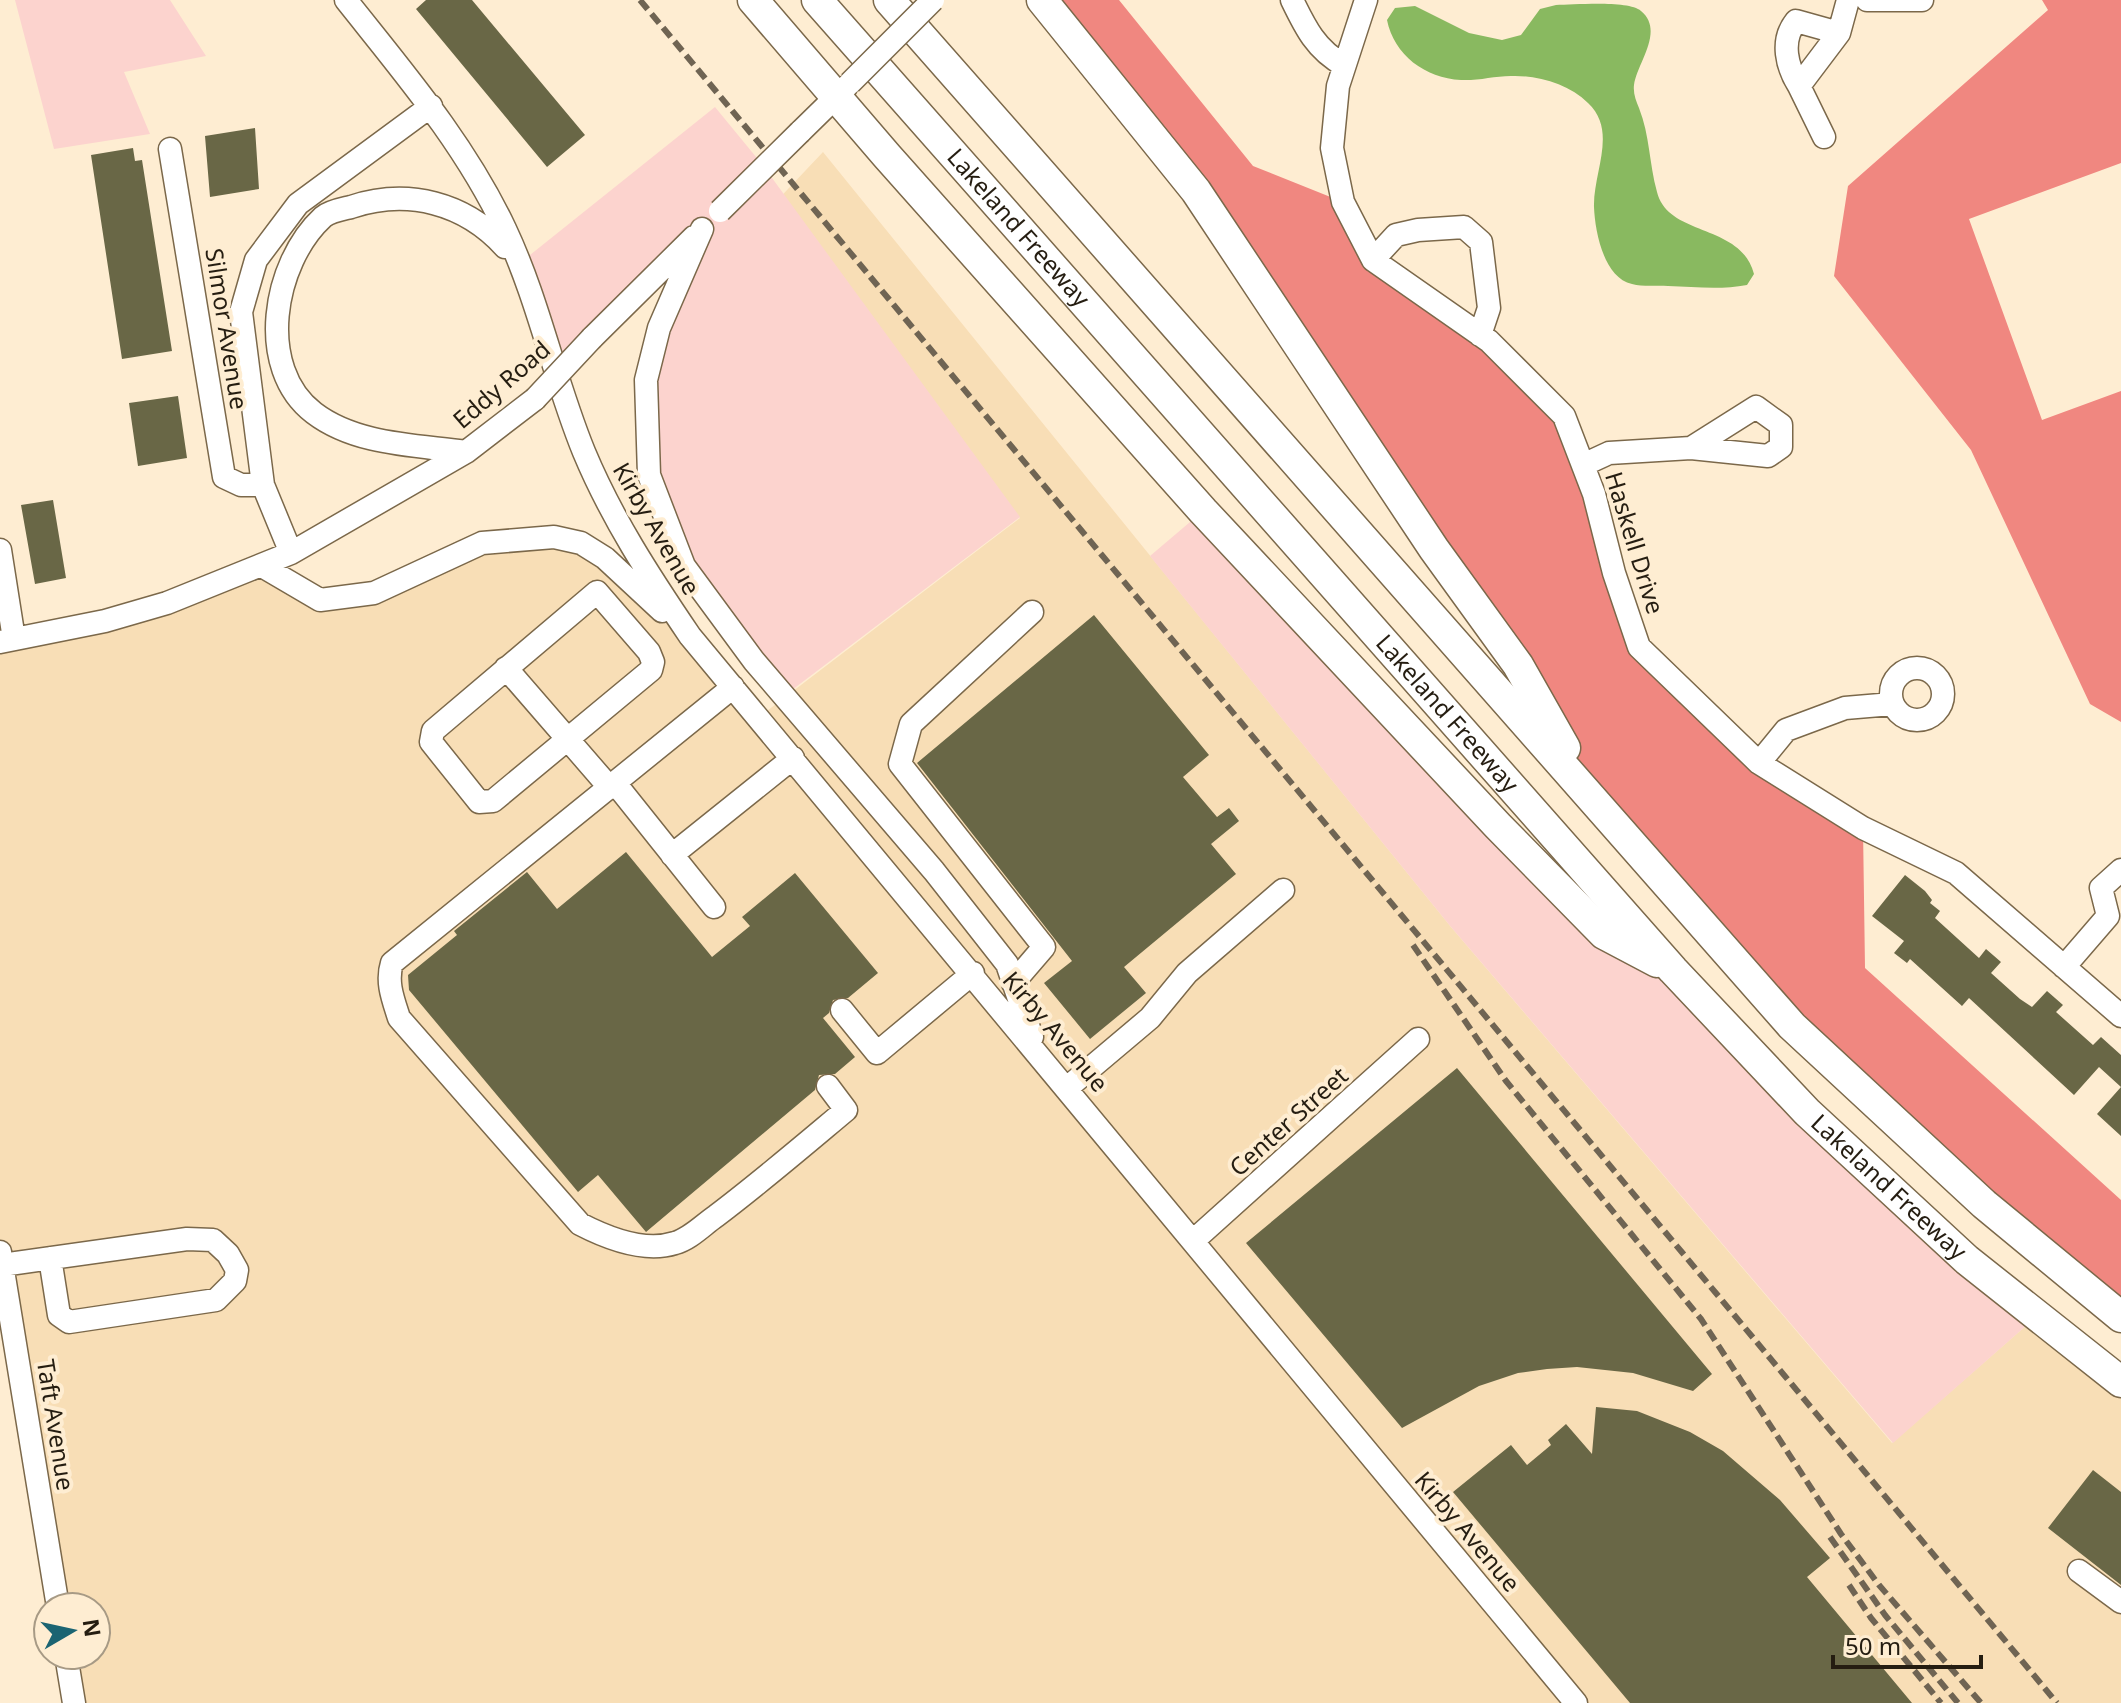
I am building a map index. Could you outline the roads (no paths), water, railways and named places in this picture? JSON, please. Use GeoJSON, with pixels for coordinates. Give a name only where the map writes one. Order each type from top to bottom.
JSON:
{"type":"FeatureCollection","features":[{"type":"Feature","properties":{"kind":"highway"},"geometry":{"type":"LineString","coordinates":[[753,0],[842,90],[1203,511],[1498,826],[1604,934],[1673,970]]}},
{"type":"Feature","properties":{"kind":"highway","name":"Lakeland Freeway"},"geometry":{"type":"LineString","coordinates":[[817,0],[1673,970],[1807,1112],[1967,1260],[2121,1382]]}},
{"type":"Feature","properties":{"kind":"highway"},"geometry":{"type":"LineString","coordinates":[[889,0],[1792,1026],[1984,1204],[2121,1317]]}},
{"type":"Feature","properties":{"kind":"highway"},"geometry":{"type":"LineString","coordinates":[[1042,0],[1196,191],[1434,549],[1518,665],[1593,798]]}},
{"type":"Feature","properties":{"kind":"street","name":"Kirby Avenue"},"geometry":{"type":"LineString","coordinates":[[346,0],[431,106],[473,169],[520,263],[584,451],[606,502],[639,561],[690,636],[973,973],[1576,1703]]}},
{"type":"Feature","properties":{"kind":"street","name":"Eddy Road"},"geometry":{"type":"LineString","coordinates":[[7,640],[129,614],[221,584],[291,553],[466,452],[535,399],[592,338],[933,0]]}},
{"type":"Feature","properties":{"kind":"street"},"geometry":{"type":"LineString","coordinates":[[1292,0],[1307,31],[1326,55],[1344,65]]}},
{"type":"Feature","properties":{"kind":"street","name":"Haskell Drive"},"geometry":{"type":"LineString","coordinates":[[1366,0],[1338,86],[1332,148],[1343,202],[1373,260],[1480,335],[1564,416],[1583,465],[1639,647],[1759,763],[1863,828],[1956,873],[2121,1016]]}},
{"type":"Feature","properties":{"kind":"street"},"geometry":{"type":"LineString","coordinates":[[1799,86],[1816,68],[1839,33],[1848,0]]}},
{"type":"Feature","properties":{"kind":"street"},"geometry":{"type":"LineString","coordinates":[[1867,0],[1922,0]]}},
{"type":"Feature","properties":{"kind":"street"},"geometry":{"type":"LineString","coordinates":[[1824,137],[1786,65],[1789,29],[1796,21],[1839,33]]}},
{"type":"Feature","properties":{"kind":"street"},"geometry":{"type":"LineString","coordinates":[[291,553],[263,485],[241,312],[256,260],[298,204],[431,106]]}},
{"type":"Feature","properties":{"kind":"street","name":"Silmor Avenue"},"geometry":{"type":"LineString","coordinates":[[170,149],[224,477],[241,485],[263,485]]}},
{"type":"Feature","properties":{"kind":"street"},"geometry":{"type":"LineString","coordinates":[[370,153],[294,254],[282,286],[276,321],[279,358],[297,392],[313,412],[357,436],[466,452]]}},
{"type":"Feature","properties":{"kind":"street"},"geometry":{"type":"LineString","coordinates":[[325,215],[375,199],[421,198],[485,225],[520,263]]}},
{"type":"Feature","properties":{"kind":"street"},"geometry":{"type":"LineString","coordinates":[[1373,260],[1396,235],[1443,226],[1464,227],[1481,242],[1489,308],[1480,335]]}},
{"type":"Feature","properties":{"kind":"street"},"geometry":{"type":"LineString","coordinates":[[702,229],[659,328],[646,380],[649,475],[684,566],[754,661],[934,871],[1007,964],[1036,1049]]}},
{"type":"Feature","properties":{"kind":"street"},"geometry":{"type":"LineString","coordinates":[[1583,465],[1609,453],[1691,448]]}},
{"type":"Feature","properties":{"kind":"street"},"geometry":{"type":"LineString","coordinates":[[262,566],[320,600],[374,593],[482,543],[554,537],[581,543],[605,558],[690,636]]}},
{"type":"Feature","properties":{"kind":"street"},"geometry":{"type":"LineString","coordinates":[[0,550],[7,640]]}},
{"type":"Feature","properties":{"kind":"street"},"geometry":{"type":"LineString","coordinates":[[597,592],[649,652],[653,662],[651,670],[568,738],[493,801],[479,802],[431,742],[431,736],[506,668],[597,592]]}},
{"type":"Feature","properties":{"kind":"street"},"geometry":{"type":"LineString","coordinates":[[1013,983],[1044,947],[900,764],[911,724],[1032,612]]}},
{"type":"Feature","properties":{"kind":"street"},"geometry":{"type":"LineString","coordinates":[[506,668],[612,786],[714,907]]}},
{"type":"Feature","properties":{"kind":"street"},"geometry":{"type":"LineString","coordinates":[[733,687],[392,963],[389,984],[399,1018],[580,1224],[605,1237],[632,1244],[671,1245],[685,1239],[749,1191],[846,1110],[828,1086]]}},
{"type":"Feature","properties":{"kind":"street"},"geometry":{"type":"LineString","coordinates":[[1759,763],[1786,730],[1845,708],[1892,704]]}},
{"type":"Feature","properties":{"kind":"street"},"geometry":{"type":"LineString","coordinates":[[672,855],[793,758]]}},
{"type":"Feature","properties":{"kind":"street"},"geometry":{"type":"LineString","coordinates":[[2064,967],[2114,918],[2101,888],[2121,870]]}},
{"type":"Feature","properties":{"kind":"street"},"geometry":{"type":"LineString","coordinates":[[1067,1088],[1150,1018],[1187,973],[1283,890]]}},
{"type":"Feature","properties":{"kind":"street"},"geometry":{"type":"LineString","coordinates":[[842,1010],[877,1053],[973,973]]}},
{"type":"Feature","properties":{"kind":"street","name":"Center Street"},"geometry":{"type":"LineString","coordinates":[[1193,1241],[1418,1039]]}},
{"type":"Feature","properties":{"kind":"street"},"geometry":{"type":"LineString","coordinates":[[2,1273],[50,1258],[187,1239],[213,1240],[228,1254],[237,1270],[235,1281],[216,1300],[69,1322],[59,1315],[50,1258]]}},
{"type":"Feature","properties":{"kind":"street","name":"Taft Avenue"},"geometry":{"type":"LineString","coordinates":[[2,1273],[55,1591]]}},
{"type":"Feature","properties":{"kind":"street"},"geometry":{"type":"LineString","coordinates":[[2079,1571],[2121,1602]]}},
{"type":"Feature","properties":{"kind":"street"},"geometry":{"type":"LineString","coordinates":[[69,1671],[74,1703]]}},
{"type":"Feature","properties":{"kind":"railway"},"geometry":{"type":"LineString","coordinates":[[640,0],[2057,1703]]}},
{"type":"Feature","properties":{"kind":"railway"},"geometry":{"type":"LineString","coordinates":[[1413,945],[1506,1081],[1701,1319],[1841,1534],[1879,1585],[1981,1703]]}},
{"type":"Feature","properties":{"kind":"railway"},"geometry":{"type":"LineString","coordinates":[[1830,1537],[1885,1615],[1958,1703]]}},
{"type":"Feature","properties":{"kind":"railway"},"geometry":{"type":"LineString","coordinates":[[1849,1585],[1871,1618],[1941,1703]]}}]}
